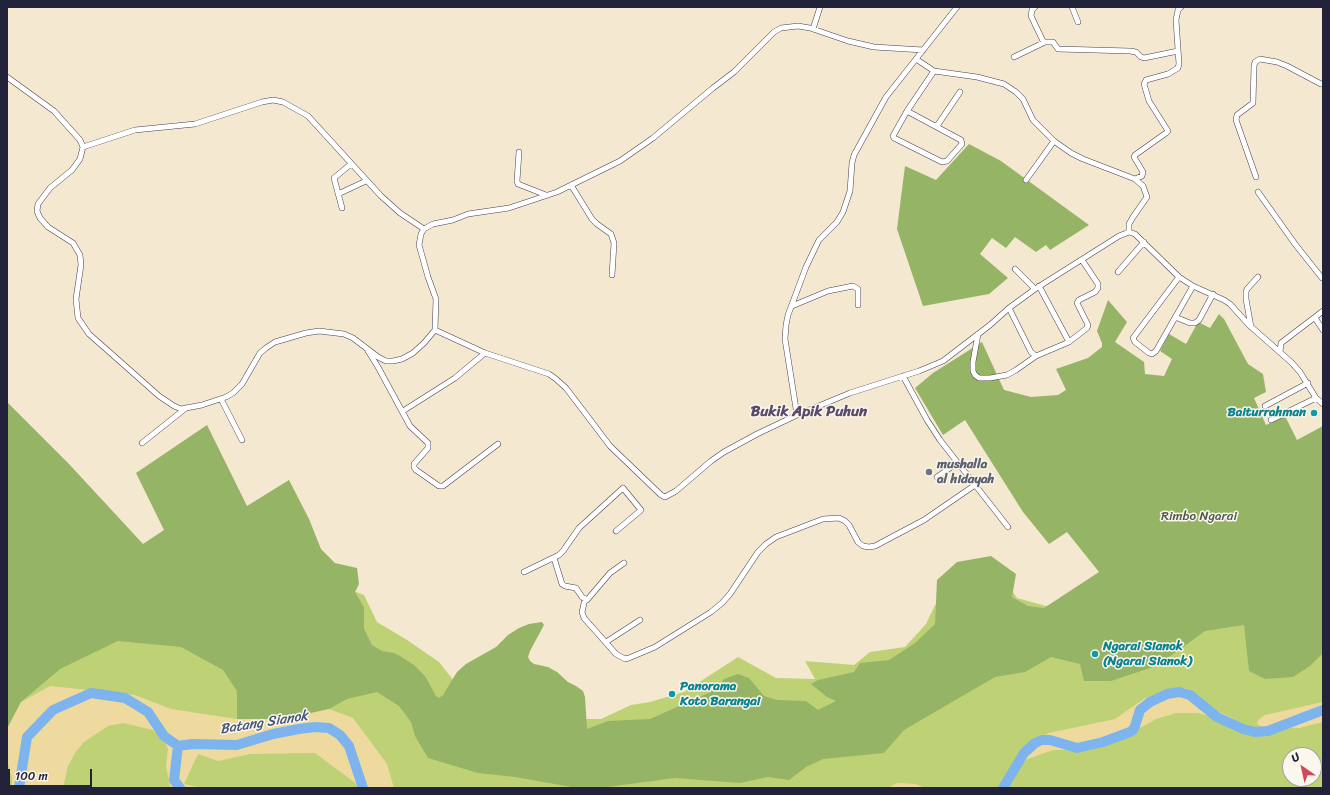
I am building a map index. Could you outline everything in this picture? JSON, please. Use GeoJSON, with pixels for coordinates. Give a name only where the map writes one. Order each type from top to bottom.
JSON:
{"type":"FeatureCollection","features":[{"type":"Feature","properties":{"kind":"street"},"geometry":{"type":"LineString","coordinates":[[813,29],[820,7]]}},
{"type":"Feature","properties":{"kind":"street"},"geometry":{"type":"LineString","coordinates":[[797,414],[785,339],[786,325],[806,267],[819,240],[837,222],[847,202],[852,176],[852,163],[864,135],[886,97],[899,78],[957,7]]}},
{"type":"Feature","properties":{"kind":"street"},"geometry":{"type":"LineString","coordinates":[[1035,7],[1032,10],[1031,16],[1045,42]]}},
{"type":"Feature","properties":{"kind":"street"},"geometry":{"type":"LineString","coordinates":[[1072,7],[1078,22]]}},
{"type":"Feature","properties":{"kind":"street"},"geometry":{"type":"LineString","coordinates":[[1136,179],[1142,176],[1144,172],[1134,157],[1135,155],[1168,130],[1150,101],[1144,82],[1151,78],[1168,74],[1178,68],[1176,20],[1178,10],[1181,7]]}},
{"type":"Feature","properties":{"kind":"street"},"geometry":{"type":"LineString","coordinates":[[7,77],[54,111],[80,140],[82,147],[80,160],[72,170],[50,188],[38,204],[37,211],[40,218],[48,226],[73,243],[80,255],[76,299],[78,318],[90,334],[159,396],[181,409],[221,398],[233,393],[242,384],[260,353],[276,342],[306,333],[319,331],[344,334],[353,338],[378,357],[386,360],[393,361],[402,359],[413,353],[424,344],[435,330],[436,298],[428,277],[419,245],[421,234],[424,229],[433,224],[453,220],[468,214],[509,208],[546,196],[620,161],[654,138],[734,72],[774,32],[781,28],[798,26],[813,29],[862,45],[923,50]]}},
{"type":"Feature","properties":{"kind":"street"},"geometry":{"type":"LineString","coordinates":[[1014,57],[1045,42],[1053,42],[1056,48],[1060,50],[1130,51],[1136,52],[1144,58],[1178,51]]}},
{"type":"Feature","properties":{"kind":"street"},"geometry":{"type":"LineString","coordinates":[[916,59],[934,71],[977,77],[1004,84],[1016,92],[1023,100],[1033,120],[1054,141],[1071,153],[1083,159],[1136,179],[1144,186],[1147,196],[1129,224],[1129,232]]}},
{"type":"Feature","properties":{"kind":"street"},"geometry":{"type":"LineString","coordinates":[[1256,177],[1236,120],[1237,115],[1253,103],[1255,62],[1260,59],[1277,62],[1323,84]]}},
{"type":"Feature","properties":{"kind":"street"},"geometry":{"type":"LineString","coordinates":[[907,111],[937,126],[962,142],[962,144],[944,162],[894,138],[893,133],[907,111],[934,71]]}},
{"type":"Feature","properties":{"kind":"street"},"geometry":{"type":"LineString","coordinates":[[937,126],[960,92]]}},
{"type":"Feature","properties":{"kind":"street"},"geometry":{"type":"LineString","coordinates":[[82,147],[135,130],[195,124],[262,102],[273,100],[283,102],[308,116],[366,181],[400,213],[424,229]]}},
{"type":"Feature","properties":{"kind":"street"},"geometry":{"type":"LineString","coordinates":[[1026,180],[1054,141]]}},
{"type":"Feature","properties":{"kind":"street"},"geometry":{"type":"LineString","coordinates":[[519,152],[518,184],[546,196]]}},
{"type":"Feature","properties":{"kind":"street"},"geometry":{"type":"LineString","coordinates":[[342,208],[334,178],[351,164]]}},
{"type":"Feature","properties":{"kind":"street"},"geometry":{"type":"LineString","coordinates":[[338,194],[366,181]]}},
{"type":"Feature","properties":{"kind":"street"},"geometry":{"type":"LineString","coordinates":[[571,185],[592,219],[611,234],[614,243],[612,275]]}},
{"type":"Feature","properties":{"kind":"street"},"geometry":{"type":"LineString","coordinates":[[1258,192],[1295,244],[1323,278]]}},
{"type":"Feature","properties":{"kind":"street"},"geometry":{"type":"LineString","coordinates":[[435,330],[485,353],[549,374],[556,379],[566,388],[610,446],[661,495],[665,497],[676,491],[711,461],[724,452],[797,414],[850,393],[904,376],[943,361],[1009,308],[1037,288],[1119,236],[1129,232],[1135,234],[1144,242],[1179,277],[1193,286],[1213,294],[1230,304],[1251,327],[1275,347],[1300,372],[1316,398],[1323,404]]}},
{"type":"Feature","properties":{"kind":"street"},"geometry":{"type":"LineString","coordinates":[[1118,272],[1144,242]]}},
{"type":"Feature","properties":{"kind":"street"},"geometry":{"type":"LineString","coordinates":[[978,334],[973,362],[973,371],[979,378],[1007,375],[1036,356],[1069,342],[1087,328],[1088,325],[1077,303],[1079,300],[1095,292],[1098,288],[1098,284],[1082,260]]}},
{"type":"Feature","properties":{"kind":"street"},"geometry":{"type":"LineString","coordinates":[[1015,269],[1037,288],[1069,342]]}},
{"type":"Feature","properties":{"kind":"street"},"geometry":{"type":"LineString","coordinates":[[1251,327],[1246,292],[1258,276]]}},
{"type":"Feature","properties":{"kind":"street"},"geometry":{"type":"LineString","coordinates":[[1179,277],[1134,336],[1135,342],[1149,354],[1156,351],[1193,286]]}},
{"type":"Feature","properties":{"kind":"street"},"geometry":{"type":"LineString","coordinates":[[792,306],[828,291],[853,286],[858,289],[858,305]]}},
{"type":"Feature","properties":{"kind":"street"},"geometry":{"type":"LineString","coordinates":[[1175,317],[1190,323],[1195,323],[1200,320],[1213,294]]}},
{"type":"Feature","properties":{"kind":"street"},"geometry":{"type":"LineString","coordinates":[[1009,308],[1032,352],[1036,356]]}},
{"type":"Feature","properties":{"kind":"street"},"geometry":{"type":"LineString","coordinates":[[1275,347],[1323,311]]}},
{"type":"Feature","properties":{"kind":"street"},"geometry":{"type":"LineString","coordinates":[[1314,318],[1323,330]]}},
{"type":"Feature","properties":{"kind":"street"},"geometry":{"type":"LineString","coordinates":[[1280,352],[1281,343]]}},
{"type":"Feature","properties":{"kind":"street"},"geometry":{"type":"LineString","coordinates":[[364,346],[378,367],[410,426],[428,443],[428,448],[414,464],[414,468],[416,470],[439,486],[443,486],[498,444]]}},
{"type":"Feature","properties":{"kind":"street"},"geometry":{"type":"LineString","coordinates":[[403,411],[455,378],[485,353]]}},
{"type":"Feature","properties":{"kind":"street"},"geometry":{"type":"LineString","coordinates":[[904,376],[927,420],[957,463],[1008,527]]}},
{"type":"Feature","properties":{"kind":"street"},"geometry":{"type":"LineString","coordinates":[[1266,406],[1308,383]]}},
{"type":"Feature","properties":{"kind":"street"},"geometry":{"type":"LineString","coordinates":[[221,398],[242,440]]}},
{"type":"Feature","properties":{"kind":"street"},"geometry":{"type":"LineString","coordinates":[[1271,420],[1316,398]]}},
{"type":"Feature","properties":{"kind":"street"},"geometry":{"type":"LineString","coordinates":[[142,443],[186,408]]}},
{"type":"Feature","properties":{"kind":"street"},"geometry":{"type":"LineString","coordinates":[[937,476],[957,463]]}},
{"type":"Feature","properties":{"kind":"street"},"geometry":{"type":"LineString","coordinates":[[585,599],[582,612],[584,618],[620,658],[629,658],[655,647],[711,612],[722,603],[730,594],[758,552],[776,536],[823,519],[839,518],[849,525],[858,542],[863,546],[875,546],[924,520],[975,485]]}},
{"type":"Feature","properties":{"kind":"street"},"geometry":{"type":"LineString","coordinates":[[524,572],[554,558],[563,551],[579,528],[623,488],[641,510],[616,532]]}},
{"type":"Feature","properties":{"kind":"street"},"geometry":{"type":"LineString","coordinates":[[554,558],[562,584],[576,588],[585,599]]}},
{"type":"Feature","properties":{"kind":"street"},"geometry":{"type":"LineString","coordinates":[[585,599],[590,599],[610,573],[624,564]]}},
{"type":"Feature","properties":{"kind":"street"},"geometry":{"type":"LineString","coordinates":[[606,642],[640,620]]}},
{"type":"Feature","properties":{"kind":"green space"},"geometry":{"type":"Polygon","coordinates":[[[969,144],[1001,161],[1089,225],[1050,250],[1046,245],[1036,252],[1015,237],[1006,248],[992,238],[980,254],[1008,278],[989,294],[923,306],[897,229],[905,166],[936,180],[969,144]]]}},
{"type":"Feature","properties":{"kind":"green space","name":"Rimbo Ngarai"},"geometry":{"type":"Polygon","coordinates":[[[1108,300],[1127,322],[1115,342],[1144,362],[1145,374],[1164,376],[1172,359],[1160,351],[1169,334],[1186,344],[1198,322],[1210,328],[1219,314],[1224,319],[1248,364],[1263,374],[1266,392],[1254,398],[1266,425],[1285,416],[1297,440],[1323,426],[1323,653],[1310,666],[1293,677],[1265,679],[1249,671],[1244,625],[1205,631],[1153,667],[1111,681],[1084,681],[1080,664],[1051,657],[1025,672],[995,677],[904,730],[884,753],[823,759],[806,767],[789,780],[768,777],[740,783],[675,778],[600,788],[577,788],[515,777],[478,773],[428,758],[415,736],[411,722],[399,706],[377,692],[347,699],[329,709],[285,719],[237,719],[237,691],[223,670],[181,647],[118,641],[60,669],[21,702],[7,729],[7,402],[69,464],[143,544],[164,530],[136,473],[207,425],[247,506],[289,480],[309,519],[321,549],[335,563],[357,568],[359,584],[355,592],[364,607],[364,629],[372,645],[382,651],[394,653],[414,665],[425,676],[436,696],[439,698],[443,695],[457,672],[466,664],[496,647],[508,635],[519,628],[529,624],[542,622],[544,625],[528,657],[534,664],[548,667],[583,691],[585,697],[587,729],[608,721],[650,719],[715,690],[724,679],[738,674],[749,678],[764,696],[777,700],[806,701],[818,710],[836,701],[827,697],[811,684],[818,680],[854,672],[860,663],[889,660],[915,643],[935,624],[937,580],[957,562],[991,556],[1016,574],[1012,597],[1028,606],[1044,608],[1099,572],[1067,532],[1049,544],[1023,512],[965,420],[943,435],[915,388],[933,373],[982,342],[1004,390],[1031,397],[1058,395],[1066,390],[1056,369],[1088,358],[1102,347],[1097,331],[1108,300]]]}},
{"type":"Feature","properties":{"kind":"green space","name":"Ngarai Sianok (Ngarai Sianok)"},"geometry":{"type":"Polygon","coordinates":[[[1323,519],[1323,788],[7,788],[7,598],[341,586],[364,595],[377,622],[439,662],[454,681],[578,719],[601,719],[631,705],[650,702],[684,692],[738,657],[776,678],[815,679],[805,661],[854,665],[870,652],[905,647],[926,624],[935,605],[997,568],[1017,598],[1046,606],[1323,519]]]}},
{"type":"Feature","properties":{"kind":"sand"},"geometry":{"type":"Polygon","coordinates":[[[50,686],[135,695],[171,709],[237,719],[285,719],[329,709],[353,718],[387,764],[394,788],[360,788],[315,753],[250,754],[218,761],[198,754],[184,784],[202,788],[172,788],[170,786],[166,766],[168,749],[164,740],[153,730],[123,723],[108,726],[84,742],[75,753],[68,766],[63,788],[12,788],[12,778],[7,760],[7,729],[21,702],[50,686]]]}},
{"type":"Feature","properties":{"kind":"sand"},"geometry":{"type":"Polygon","coordinates":[[[1186,688],[1209,707],[1232,718],[1238,724],[1198,713],[1176,713],[1156,719],[1112,742],[1083,750],[1053,750],[1025,760],[1006,788],[997,788],[1027,746],[1049,733],[1115,719],[1145,698],[1186,688]]]}},
{"type":"Feature","properties":{"kind":"sand"},"geometry":{"type":"Polygon","coordinates":[[[1323,702],[1323,722],[1299,728],[1262,727],[1257,724],[1258,720],[1265,715],[1323,702]]]}},
{"type":"Feature","properties":{"kind":"sand"},"geometry":{"type":"Polygon","coordinates":[[[897,783],[915,784],[926,788],[888,788],[897,783]]]}},
{"type":"Feature","properties":{"kind":"waterway","name":"Batang Sianok"},"geometry":{"type":"LineString","coordinates":[[1003,788],[1024,753],[1035,743],[1042,740],[1050,740],[1077,748],[1103,742],[1130,732],[1135,726],[1140,710],[1150,702],[1167,694],[1179,692],[1190,695],[1217,717],[1243,729],[1255,732],[1268,731],[1323,710]]}},
{"type":"Feature","properties":{"kind":"waterway","name":"Batang Sianok"},"geometry":{"type":"LineString","coordinates":[[19,788],[27,737],[53,710],[91,693],[125,698],[148,712],[164,736],[178,746],[192,744],[237,745],[273,734],[299,729],[315,727],[329,728],[340,735],[349,746],[363,788]]}},
{"type":"Feature","properties":{"kind":"waterway"},"geometry":{"type":"LineString","coordinates":[[178,746],[174,780],[180,788]]}},
{"type":"Feature","properties":{"kind":"place","name":"Baiturrahman"},"geometry":{"type":"Point","coordinates":[1314,413]}},
{"type":"Feature","properties":{"kind":"place","name":"mushalla al hidayah"},"geometry":{"type":"Point","coordinates":[929,472]}},
{"type":"Feature","properties":{"kind":"place","name":"Ngarai Sianok (Ngarai Sianok)"},"geometry":{"type":"Point","coordinates":[1095,654]}},
{"type":"Feature","properties":{"kind":"place","name":"Panorama Koto Barangai"},"geometry":{"type":"Point","coordinates":[672,694]}},
{"type":"Feature","properties":{"kind":"district","name":"Bukik Apik Puhun"},"geometry":{"type":"Point","coordinates":[809,412]}}]}
